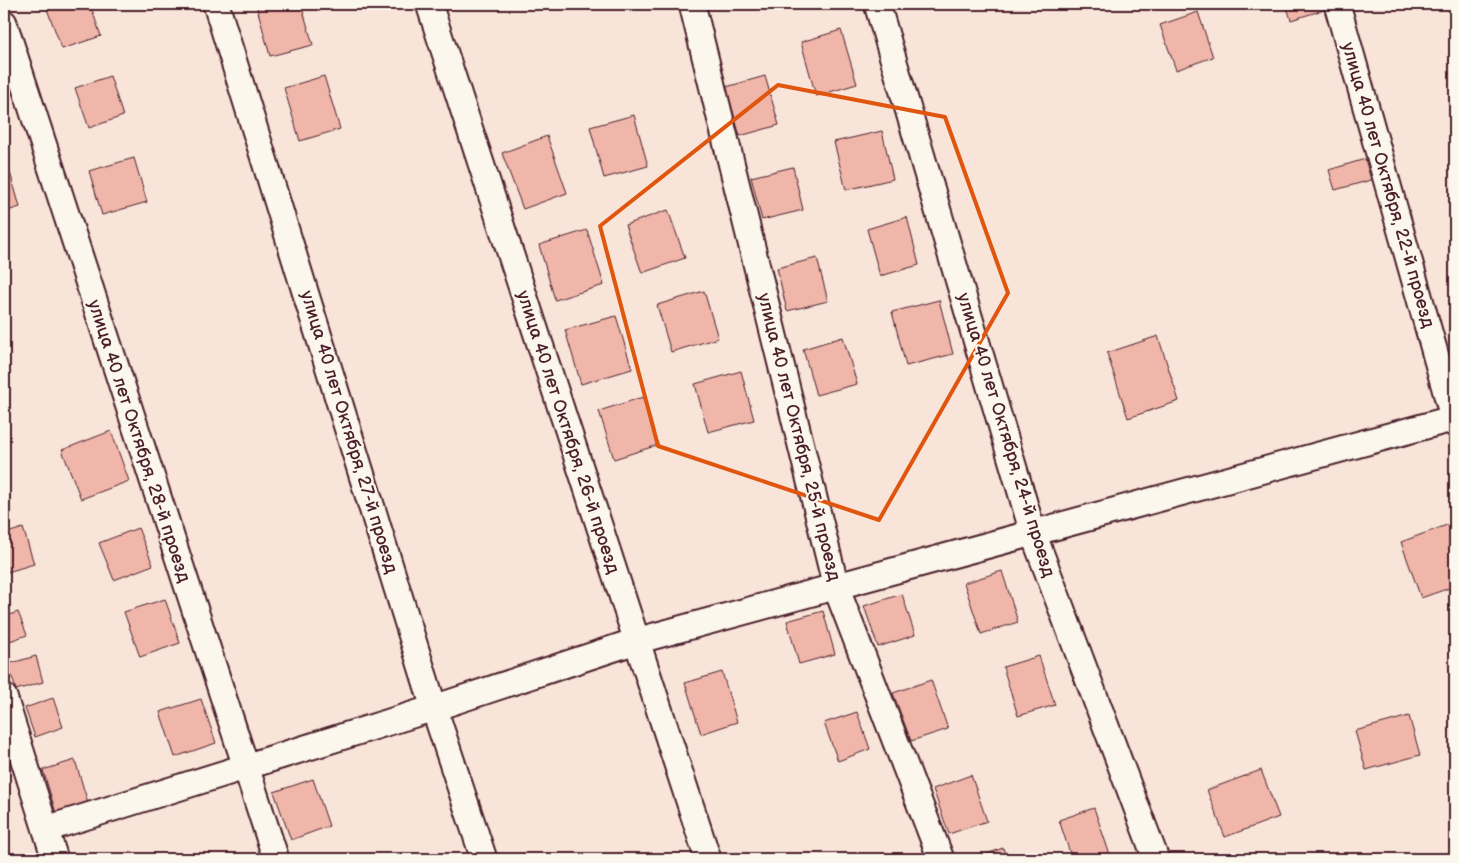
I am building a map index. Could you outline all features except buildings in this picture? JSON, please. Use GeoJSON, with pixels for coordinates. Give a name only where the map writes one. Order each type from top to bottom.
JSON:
{"type":"FeatureCollection","features":[{"type":"Feature","properties":{"kind":"street","name":"улица 40 лет Октября, 27-й проезд"},"geometry":{"type":"LineString","coordinates":[[216,4],[434,708],[484,859]]}},
{"type":"Feature","properties":{"kind":"street","name":"улица 40 лет Октября, 26-й проезд"},"geometry":{"type":"LineString","coordinates":[[428,4],[708,859]]}},
{"type":"Feature","properties":{"kind":"street","name":"улица 40 лет Октября, 25-й проезд"},"geometry":{"type":"LineString","coordinates":[[692,4],[836,587],[941,859]]}},
{"type":"Feature","properties":{"kind":"street","name":"улица 40 лет Октября, 24-й проезд"},"geometry":{"type":"LineString","coordinates":[[877,4],[1033,533],[1156,859]]}},
{"type":"Feature","properties":{"kind":"street","name":"улица 40 лет Октября, 22-й проезд"},"geometry":{"type":"LineString","coordinates":[[1338,4],[1455,420]]}},
{"type":"Feature","properties":{"kind":"street","name":"улица 40 лет Октября, 28-й проезд"},"geometry":{"type":"LineString","coordinates":[[4,23],[276,859]]}},
{"type":"Feature","properties":{"kind":"street"},"geometry":{"type":"LineString","coordinates":[[46,830],[434,708],[636,642],[1455,420]]}},
{"type":"Feature","properties":{"kind":"street"},"geometry":{"type":"LineString","coordinates":[[4,697],[55,859]]}},
{"type":"Feature","properties":{"kind":"highlighted area"},"geometry":{"type":"Polygon","coordinates":[[[778,85],[945,117],[1008,293],[879,520],[658,446],[600,226],[778,85]]]}}]}
